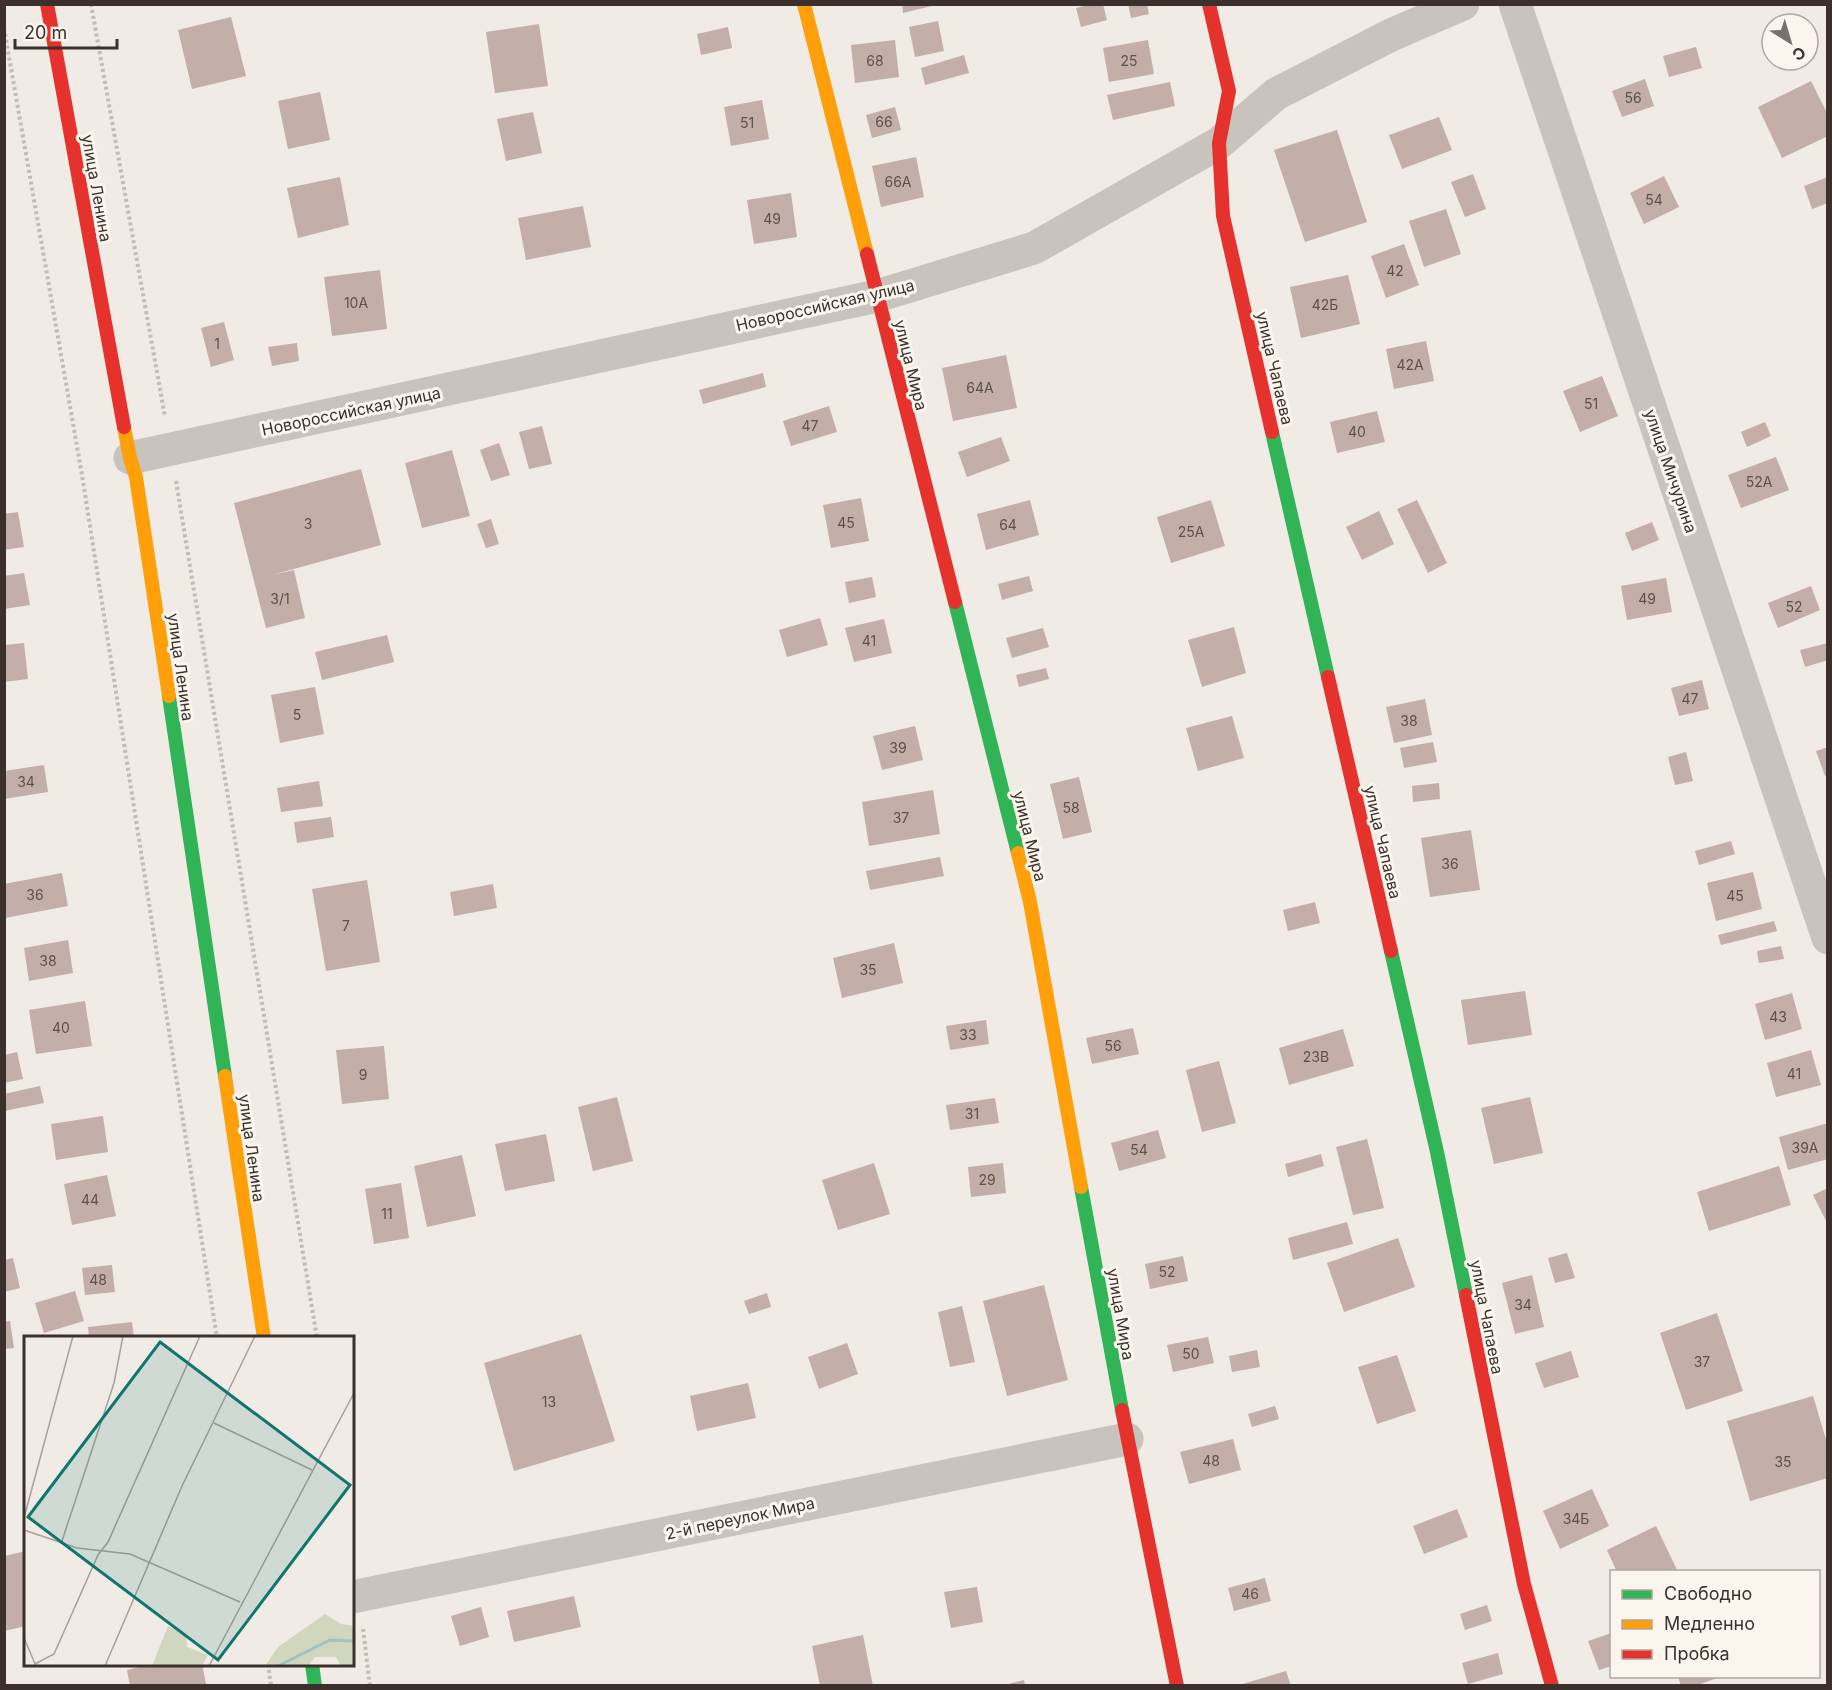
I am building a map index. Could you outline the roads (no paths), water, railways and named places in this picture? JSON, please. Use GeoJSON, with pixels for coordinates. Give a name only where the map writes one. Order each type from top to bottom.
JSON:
{"type":"FeatureCollection","features":[{"type":"Feature","properties":{"kind":"street","name":"улица Ленина"},"geometry":{"type":"LineString","coordinates":[[47,4],[130,458],[140,501],[264,1336]]}},
{"type":"Feature","properties":{"kind":"street","name":"улица Мира"},"geometry":{"type":"LineString","coordinates":[[804,4],[1030,902],[1127,1439],[1178,1686]]}},
{"type":"Feature","properties":{"kind":"street","name":"улица Чапаева"},"geometry":{"type":"LineString","coordinates":[[1209,4],[1229,91],[1219,143],[1223,216],[1437,1152],[1524,1584],[1552,1686]]}},
{"type":"Feature","properties":{"kind":"street","name":"Новороссийская улица"},"geometry":{"type":"LineString","coordinates":[[130,458],[877,296],[1034,248],[1219,143],[1276,94],[1391,35],[1463,4]]}},
{"type":"Feature","properties":{"kind":"street","name":"улица Мичурина"},"geometry":{"type":"LineString","coordinates":[[1515,4],[1827,938]]}},
{"type":"Feature","properties":{"kind":"street","name":"2-й переулок Мира"},"geometry":{"type":"LineString","coordinates":[[354,1597],[1127,1439]]}},
{"type":"Feature","properties":{"kind":"street"},"geometry":{"type":"LineString","coordinates":[[312,1666],[315,1686]]}}]}
